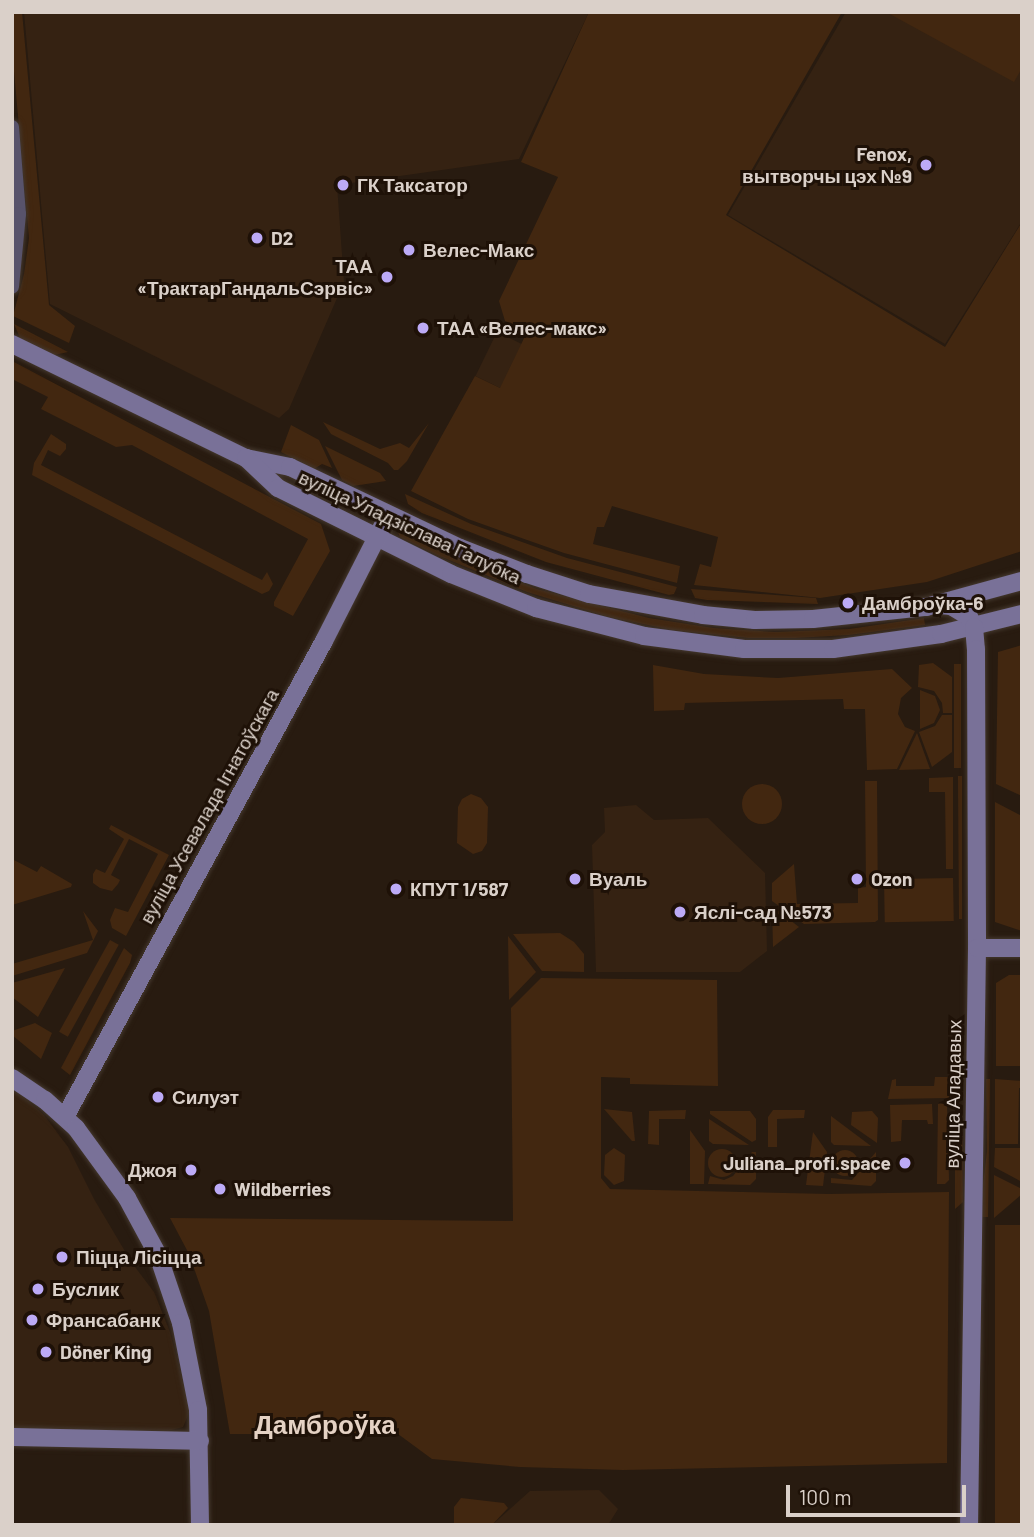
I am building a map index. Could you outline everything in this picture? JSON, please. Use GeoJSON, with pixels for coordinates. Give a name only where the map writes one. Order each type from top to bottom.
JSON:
{"type":"FeatureCollection","features":[{"type":"Feature","properties":{"kind":"main road","name":"вуліца Уладзіслава Галубка"},"geometry":{"type":"LineString","coordinates":[[12,344],[246,458],[290,467],[460,548],[589,594],[679,612],[755,620],[813,620],[883,614],[939,605],[1022,581]]}},
{"type":"Feature","properties":{"kind":"main road","name":"вуліца Уладзіслава Галубка"},"geometry":{"type":"LineString","coordinates":[[246,458],[278,488],[485,589],[536,608],[674,642],[744,649],[803,650],[864,646],[942,634],[1022,614]]}},
{"type":"Feature","properties":{"kind":"main road","name":"вуліца Усевалада Ігнатоўскага"},"geometry":{"type":"LineString","coordinates":[[65,1117],[312,665],[388,515]]}},
{"type":"Feature","properties":{"kind":"main road"},"geometry":{"type":"LineString","coordinates":[[970,625],[976,601],[985,593]]}},
{"type":"Feature","properties":{"kind":"main road"},"geometry":{"type":"LineString","coordinates":[[939,605],[951,606],[970,625]]}},
{"type":"Feature","properties":{"kind":"main road","name":"вуліца Аладавых"},"geometry":{"type":"LineString","coordinates":[[970,625],[974,657],[977,948],[970,1525]]}},
{"type":"Feature","properties":{"kind":"main road"},"geometry":{"type":"LineString","coordinates":[[942,634],[960,642],[974,657]]}},
{"type":"Feature","properties":{"kind":"main road"},"geometry":{"type":"LineString","coordinates":[[977,948],[1022,948]]}},
{"type":"Feature","properties":{"kind":"main road"},"geometry":{"type":"LineString","coordinates":[[12,1077],[65,1117],[103,1162],[158,1255],[184,1332],[198,1410],[200,1525]]}},
{"type":"Feature","properties":{"kind":"main road"},"geometry":{"type":"LineString","coordinates":[[12,1437],[200,1441]]}},
{"type":"Feature","properties":{"kind":"street"},"geometry":{"type":"LineString","coordinates":[[12,127],[19,214],[12,287]]}},
{"type":"Feature","properties":{"kind":"shaded area"},"geometry":{"type":"Polygon","coordinates":[[[12,12],[22,12],[49,305],[75,326],[69,343],[13,316],[24,274],[29,238],[12,49],[12,12]]]}},
{"type":"Feature","properties":{"kind":"shaded area"},"geometry":{"type":"Polygon","coordinates":[[[24,12],[589,12],[519,159],[337,185],[344,282],[289,409],[279,418],[50,304],[24,12]]]}},
{"type":"Feature","properties":{"kind":"shaded area"},"geometry":{"type":"Polygon","coordinates":[[[589,12],[842,12],[726,215],[945,347],[1022,222],[1022,551],[927,582],[820,598],[694,585],[700,564],[711,567],[718,537],[612,506],[604,527],[597,527],[593,544],[680,566],[677,583],[564,553],[468,519],[411,491],[475,376],[500,388],[528,330],[505,321],[499,301],[558,177],[521,162],[589,12]]]}},
{"type":"Feature","properties":{"kind":"shaded area"},"geometry":{"type":"Polygon","coordinates":[[[846,12],[1022,12],[1022,221],[945,344],[728,215],[846,12]]]}},
{"type":"Feature","properties":{"kind":"shaded area"},"geometry":{"type":"Polygon","coordinates":[[[1022,12],[1022,68],[1014,82],[888,13],[1022,12]]]}},
{"type":"Feature","properties":{"kind":"shaded area"},"geometry":{"type":"Polygon","coordinates":[[[14,324],[68,352],[54,355],[20,338],[14,324]]]}},
{"type":"Feature","properties":{"kind":"shaded area"},"geometry":{"type":"Polygon","coordinates":[[[497,332],[522,344],[501,388],[476,376],[497,332]]]}},
{"type":"Feature","properties":{"kind":"shaded area"},"geometry":{"type":"Polygon","coordinates":[[[12,361],[321,524],[330,551],[293,616],[274,606],[274,602],[308,539],[132,445],[116,447],[41,409],[48,397],[12,379],[12,361]]]}},
{"type":"Feature","properties":{"kind":"shaded area"},"geometry":{"type":"Polygon","coordinates":[[[323,422],[380,449],[400,443],[409,448],[429,423],[407,461],[398,470],[394,470],[388,463],[331,434],[323,422]]]}},
{"type":"Feature","properties":{"kind":"shaded area"},"geometry":{"type":"Polygon","coordinates":[[[291,425],[319,440],[332,468],[322,464],[314,469],[281,452],[291,425]]]}},
{"type":"Feature","properties":{"kind":"shaded area"},"geometry":{"type":"Polygon","coordinates":[[[51,434],[66,444],[66,449],[60,456],[48,450],[41,465],[262,580],[267,572],[273,584],[269,591],[262,594],[32,475],[34,463],[51,434]]]}},
{"type":"Feature","properties":{"kind":"shaded area"},"geometry":{"type":"Polygon","coordinates":[[[325,446],[380,473],[386,481],[353,486],[342,480],[325,446]]]}},
{"type":"Feature","properties":{"kind":"shaded area"},"geometry":{"type":"Polygon","coordinates":[[[405,494],[471,524],[567,558],[677,587],[674,594],[669,595],[546,562],[422,513],[408,504],[405,494]]]}},
{"type":"Feature","properties":{"kind":"shaded area"},"geometry":{"type":"Polygon","coordinates":[[[398,532],[537,589],[649,618],[714,628],[775,632],[849,629],[924,618],[925,625],[849,635],[795,638],[748,638],[672,630],[609,617],[527,592],[437,555],[400,537],[398,532]]]}},
{"type":"Feature","properties":{"kind":"shaded area"},"geometry":{"type":"Polygon","coordinates":[[[691,589],[816,598],[818,604],[707,600],[695,598],[691,589]]]}},
{"type":"Feature","properties":{"kind":"shaded area"},"geometry":{"type":"Polygon","coordinates":[[[1022,645],[1022,796],[996,784],[998,652],[1022,645]]]}},
{"type":"Feature","properties":{"kind":"shaded area"},"geometry":{"type":"Polygon","coordinates":[[[933,663],[952,677],[952,713],[943,713],[942,703],[934,691],[918,687],[919,665],[933,663]]]}},
{"type":"Feature","properties":{"kind":"shaded area"},"geometry":{"type":"Polygon","coordinates":[[[954,664],[961,664],[961,768],[954,768],[954,664]]]}},
{"type":"Feature","properties":{"kind":"shaded area"},"geometry":{"type":"Polygon","coordinates":[[[653,665],[704,674],[778,678],[892,669],[912,688],[901,698],[898,714],[905,727],[915,731],[897,769],[867,770],[865,709],[844,709],[843,699],[685,703],[684,710],[654,711],[653,665]]]}},
{"type":"Feature","properties":{"kind":"shaded area"},"geometry":{"type":"Polygon","coordinates":[[[920,690],[935,696],[940,710],[934,723],[920,729],[920,690]]]}},
{"type":"Feature","properties":{"kind":"shaded area"},"geometry":{"type":"Polygon","coordinates":[[[942,715],[952,715],[952,752],[932,767],[919,732],[935,726],[942,715]]]}},
{"type":"Feature","properties":{"kind":"shaded area"},"geometry":{"type":"Polygon","coordinates":[[[917,733],[930,769],[899,770],[917,733]]]}},
{"type":"Feature","properties":{"kind":"shaded area"},"geometry":{"type":"Polygon","coordinates":[[[958,776],[962,776],[962,919],[959,919],[958,776]]]}},
{"type":"Feature","properties":{"kind":"shaded area"},"geometry":{"type":"Polygon","coordinates":[[[953,777],[953,869],[946,869],[945,792],[929,792],[929,778],[953,777]]]}},
{"type":"Feature","properties":{"kind":"shaded area"},"geometry":{"type":"Polygon","coordinates":[[[865,781],[877,781],[878,920],[804,924],[772,901],[772,883],[794,864],[797,904],[858,903],[858,888],[866,887],[865,781]]]}},
{"type":"Feature","properties":{"kind":"shaded area"},"geometry":{"type":"Polygon","coordinates":[[[762,784],[776,790],[782,804],[776,818],[762,824],[748,818],[742,804],[748,790],[762,784]]]}},
{"type":"Feature","properties":{"kind":"shaded area"},"geometry":{"type":"Polygon","coordinates":[[[471,794],[481,798],[488,807],[487,843],[482,851],[473,854],[457,843],[458,807],[462,799],[471,794]]]}},
{"type":"Feature","properties":{"kind":"shaded area"},"geometry":{"type":"Polygon","coordinates":[[[995,802],[1022,816],[1022,931],[995,922],[995,802]]]}},
{"type":"Feature","properties":{"kind":"shaded area","name":"Яслі-сад №573"},"geometry":{"type":"Polygon","coordinates":[[[636,805],[654,820],[708,818],[765,873],[767,951],[740,972],[596,972],[592,845],[605,832],[604,808],[636,805]]]}},
{"type":"Feature","properties":{"kind":"shaded area"},"geometry":{"type":"Polygon","coordinates":[[[111,825],[169,855],[126,936],[112,928],[110,920],[115,908],[128,912],[158,854],[129,839],[111,875],[120,880],[118,884],[112,891],[100,888],[93,883],[93,874],[96,869],[105,873],[124,839],[109,829],[111,825]]]}},
{"type":"Feature","properties":{"kind":"shaded area"},"geometry":{"type":"Polygon","coordinates":[[[12,859],[37,872],[41,866],[72,884],[71,887],[12,905],[12,859]]]}},
{"type":"Feature","properties":{"kind":"shaded area"},"geometry":{"type":"Polygon","coordinates":[[[953,878],[954,921],[885,922],[884,879],[953,878]]]}},
{"type":"Feature","properties":{"kind":"shaded area"},"geometry":{"type":"Polygon","coordinates":[[[772,906],[799,927],[773,947],[772,906]]]}},
{"type":"Feature","properties":{"kind":"shaded area"},"geometry":{"type":"Polygon","coordinates":[[[83,911],[98,931],[87,953],[12,976],[12,964],[93,940],[83,911]]]}},
{"type":"Feature","properties":{"kind":"shaded area"},"geometry":{"type":"Polygon","coordinates":[[[560,933],[574,942],[584,954],[584,972],[542,971],[513,934],[560,933]]]}},
{"type":"Feature","properties":{"kind":"shaded area"},"geometry":{"type":"Polygon","coordinates":[[[508,936],[536,972],[509,1000],[508,936]]]}},
{"type":"Feature","properties":{"kind":"shaded area"},"geometry":{"type":"Polygon","coordinates":[[[110,940],[119,945],[68,1037],[59,1032],[110,940]]]}},
{"type":"Feature","properties":{"kind":"shaded area"},"geometry":{"type":"Polygon","coordinates":[[[124,948],[132,955],[130,963],[70,1075],[61,1068],[124,948]]]}},
{"type":"Feature","properties":{"kind":"shaded area"},"geometry":{"type":"Polygon","coordinates":[[[65,968],[38,1017],[12,997],[12,983],[65,968]]]}},
{"type":"Feature","properties":{"kind":"shaded area"},"geometry":{"type":"Polygon","coordinates":[[[1009,975],[1022,975],[1022,1066],[996,1066],[996,983],[1009,975]]]}},
{"type":"Feature","properties":{"kind":"shaded area"},"geometry":{"type":"Polygon","coordinates":[[[541,978],[717,980],[718,1086],[630,1084],[630,1078],[601,1077],[601,1178],[610,1189],[829,1194],[949,1192],[947,1463],[623,1470],[520,1467],[432,1459],[398,1434],[230,1434],[209,1311],[189,1254],[170,1218],[513,1221],[511,1008],[541,978]]]}},
{"type":"Feature","properties":{"kind":"shaded area"},"geometry":{"type":"Polygon","coordinates":[[[35,1023],[52,1033],[41,1059],[12,1035],[12,1031],[35,1023]]]}},
{"type":"Feature","properties":{"kind":"shaded area"},"geometry":{"type":"Polygon","coordinates":[[[935,1077],[950,1077],[949,1098],[888,1099],[892,1080],[896,1079],[896,1086],[934,1086],[935,1077]]]}},
{"type":"Feature","properties":{"kind":"shaded area"},"geometry":{"type":"Polygon","coordinates":[[[986,1079],[990,1079],[988,1217],[979,1217],[987,1151],[986,1079]]]}},
{"type":"Feature","properties":{"kind":"shaded area"},"geometry":{"type":"Polygon","coordinates":[[[995,1079],[1022,1081],[1022,1088],[1019,1088],[1018,1144],[995,1144],[995,1079]]]}},
{"type":"Feature","properties":{"kind":"shaded area"},"geometry":{"type":"Polygon","coordinates":[[[12,1087],[44,1115],[68,1147],[94,1199],[132,1263],[154,1292],[170,1332],[190,1411],[183,1427],[168,1431],[12,1429],[12,1087]]]}},
{"type":"Feature","properties":{"kind":"shaded area"},"geometry":{"type":"Polygon","coordinates":[[[947,1103],[949,1180],[945,1184],[937,1184],[938,1104],[947,1103]]]}},
{"type":"Feature","properties":{"kind":"shaded area"},"geometry":{"type":"Polygon","coordinates":[[[932,1104],[933,1124],[928,1124],[927,1120],[902,1120],[901,1141],[891,1142],[890,1105],[932,1104]]]}},
{"type":"Feature","properties":{"kind":"shaded area"},"geometry":{"type":"Polygon","coordinates":[[[955,1104],[962,1105],[963,1202],[955,1209],[955,1104]]]}},
{"type":"Feature","properties":{"kind":"shaded area"},"geometry":{"type":"Polygon","coordinates":[[[604,1109],[632,1112],[635,1141],[632,1141],[604,1109]]]}},
{"type":"Feature","properties":{"kind":"shaded area"},"geometry":{"type":"Polygon","coordinates":[[[686,1110],[685,1119],[659,1119],[659,1145],[648,1144],[649,1111],[686,1110]]]}},
{"type":"Feature","properties":{"kind":"shaded area"},"geometry":{"type":"Polygon","coordinates":[[[773,1110],[805,1110],[804,1118],[777,1119],[777,1147],[768,1147],[768,1117],[773,1110]]]}},
{"type":"Feature","properties":{"kind":"shaded area"},"geometry":{"type":"Polygon","coordinates":[[[710,1111],[750,1111],[756,1119],[756,1140],[752,1142],[710,1114],[710,1111]]]}},
{"type":"Feature","properties":{"kind":"shaded area"},"geometry":{"type":"Polygon","coordinates":[[[872,1111],[878,1118],[877,1143],[851,1125],[852,1112],[872,1111]]]}},
{"type":"Feature","properties":{"kind":"shaded area"},"geometry":{"type":"Polygon","coordinates":[[[831,1116],[871,1146],[834,1145],[831,1142],[831,1116]]]}},
{"type":"Feature","properties":{"kind":"shaded area"},"geometry":{"type":"Polygon","coordinates":[[[709,1119],[749,1145],[713,1144],[709,1141],[709,1119]]]}},
{"type":"Feature","properties":{"kind":"shaded area"},"geometry":{"type":"Polygon","coordinates":[[[690,1130],[705,1151],[704,1184],[690,1184],[690,1130]]]}},
{"type":"Feature","properties":{"kind":"shaded area"},"geometry":{"type":"Polygon","coordinates":[[[813,1132],[827,1152],[823,1186],[806,1185],[813,1132]]]}},
{"type":"Feature","properties":{"kind":"shaded area"},"geometry":{"type":"Polygon","coordinates":[[[614,1148],[625,1155],[624,1181],[614,1185],[604,1175],[605,1155],[614,1148]]]}},
{"type":"Feature","properties":{"kind":"shaded area"},"geometry":{"type":"Polygon","coordinates":[[[995,1148],[1022,1148],[1022,1182],[994,1167],[995,1148]]]}},
{"type":"Feature","properties":{"kind":"shaded area"},"geometry":{"type":"Polygon","coordinates":[[[722,1149],[732,1153],[736,1163],[732,1173],[722,1177],[712,1173],[708,1163],[712,1153],[722,1149]]]}},
{"type":"Feature","properties":{"kind":"shaded area"},"geometry":{"type":"Polygon","coordinates":[[[845,1150],[854,1154],[858,1163],[854,1172],[845,1176],[836,1172],[832,1163],[836,1154],[845,1150]]]}},
{"type":"Feature","properties":{"kind":"shaded area"},"geometry":{"type":"Polygon","coordinates":[[[752,1152],[756,1152],[756,1179],[750,1185],[708,1184],[710,1176],[724,1180],[733,1176],[752,1152]]]}},
{"type":"Feature","properties":{"kind":"shaded area"},"geometry":{"type":"Polygon","coordinates":[[[876,1152],[876,1181],[871,1186],[831,1183],[831,1178],[852,1180],[876,1152]]]}},
{"type":"Feature","properties":{"kind":"shaded area"},"geometry":{"type":"Polygon","coordinates":[[[994,1175],[1022,1189],[1022,1194],[994,1218],[994,1175]]]}},
{"type":"Feature","properties":{"kind":"shaded area"},"geometry":{"type":"Polygon","coordinates":[[[995,1225],[1022,1225],[1022,1525],[995,1525],[995,1225]]]}},
{"type":"Feature","properties":{"kind":"shaded area"},"geometry":{"type":"Polygon","coordinates":[[[599,1490],[618,1509],[608,1525],[492,1525],[530,1491],[599,1490]]]}},
{"type":"Feature","properties":{"kind":"shaded area"},"geometry":{"type":"Polygon","coordinates":[[[461,1498],[504,1503],[508,1508],[492,1525],[454,1525],[454,1507],[461,1498]]]}},
{"type":"Feature","properties":{"kind":"place","name":"Fenox, вытворчы цэх №9"},"geometry":{"type":"Point","coordinates":[926,165]}},
{"type":"Feature","properties":{"kind":"place","name":"ГК Таксатор"},"geometry":{"type":"Point","coordinates":[343,185]}},
{"type":"Feature","properties":{"kind":"place","name":"D2"},"geometry":{"type":"Point","coordinates":[257,238]}},
{"type":"Feature","properties":{"kind":"place","name":"Велес-Макс"},"geometry":{"type":"Point","coordinates":[409,250]}},
{"type":"Feature","properties":{"kind":"place","name":"ТАА «ТрактарГандальСэрвіс»"},"geometry":{"type":"Point","coordinates":[387,277]}},
{"type":"Feature","properties":{"kind":"place","name":"ТАА «Велес-макс»"},"geometry":{"type":"Point","coordinates":[423,328]}},
{"type":"Feature","properties":{"kind":"place","name":"Дамброўка-6"},"geometry":{"type":"Point","coordinates":[848,603]}},
{"type":"Feature","properties":{"kind":"place","name":"Вуаль"},"geometry":{"type":"Point","coordinates":[575,879]}},
{"type":"Feature","properties":{"kind":"place","name":"Ozon"},"geometry":{"type":"Point","coordinates":[857,879]}},
{"type":"Feature","properties":{"kind":"place","name":"КПУТ 1/587"},"geometry":{"type":"Point","coordinates":[396,889]}},
{"type":"Feature","properties":{"kind":"place","name":"Яслі-сад №573"},"geometry":{"type":"Point","coordinates":[680,912]}},
{"type":"Feature","properties":{"kind":"place","name":"Силуэт"},"geometry":{"type":"Point","coordinates":[158,1097]}},
{"type":"Feature","properties":{"kind":"place","name":"Juliana_profi.space"},"geometry":{"type":"Point","coordinates":[905,1163]}},
{"type":"Feature","properties":{"kind":"place","name":"Джоя"},"geometry":{"type":"Point","coordinates":[191,1170]}},
{"type":"Feature","properties":{"kind":"place","name":"Wildberries"},"geometry":{"type":"Point","coordinates":[220,1189]}},
{"type":"Feature","properties":{"kind":"place","name":"Піцца Лісіцца"},"geometry":{"type":"Point","coordinates":[62,1257]}},
{"type":"Feature","properties":{"kind":"place","name":"Буслик"},"geometry":{"type":"Point","coordinates":[38,1289]}},
{"type":"Feature","properties":{"kind":"place","name":"Франсабанк"},"geometry":{"type":"Point","coordinates":[32,1320]}},
{"type":"Feature","properties":{"kind":"place","name":"Döner King"},"geometry":{"type":"Point","coordinates":[46,1352]}},
{"type":"Feature","properties":{"kind":"district","name":"Дамброўка"},"geometry":{"type":"Point","coordinates":[325,1424]}}]}
